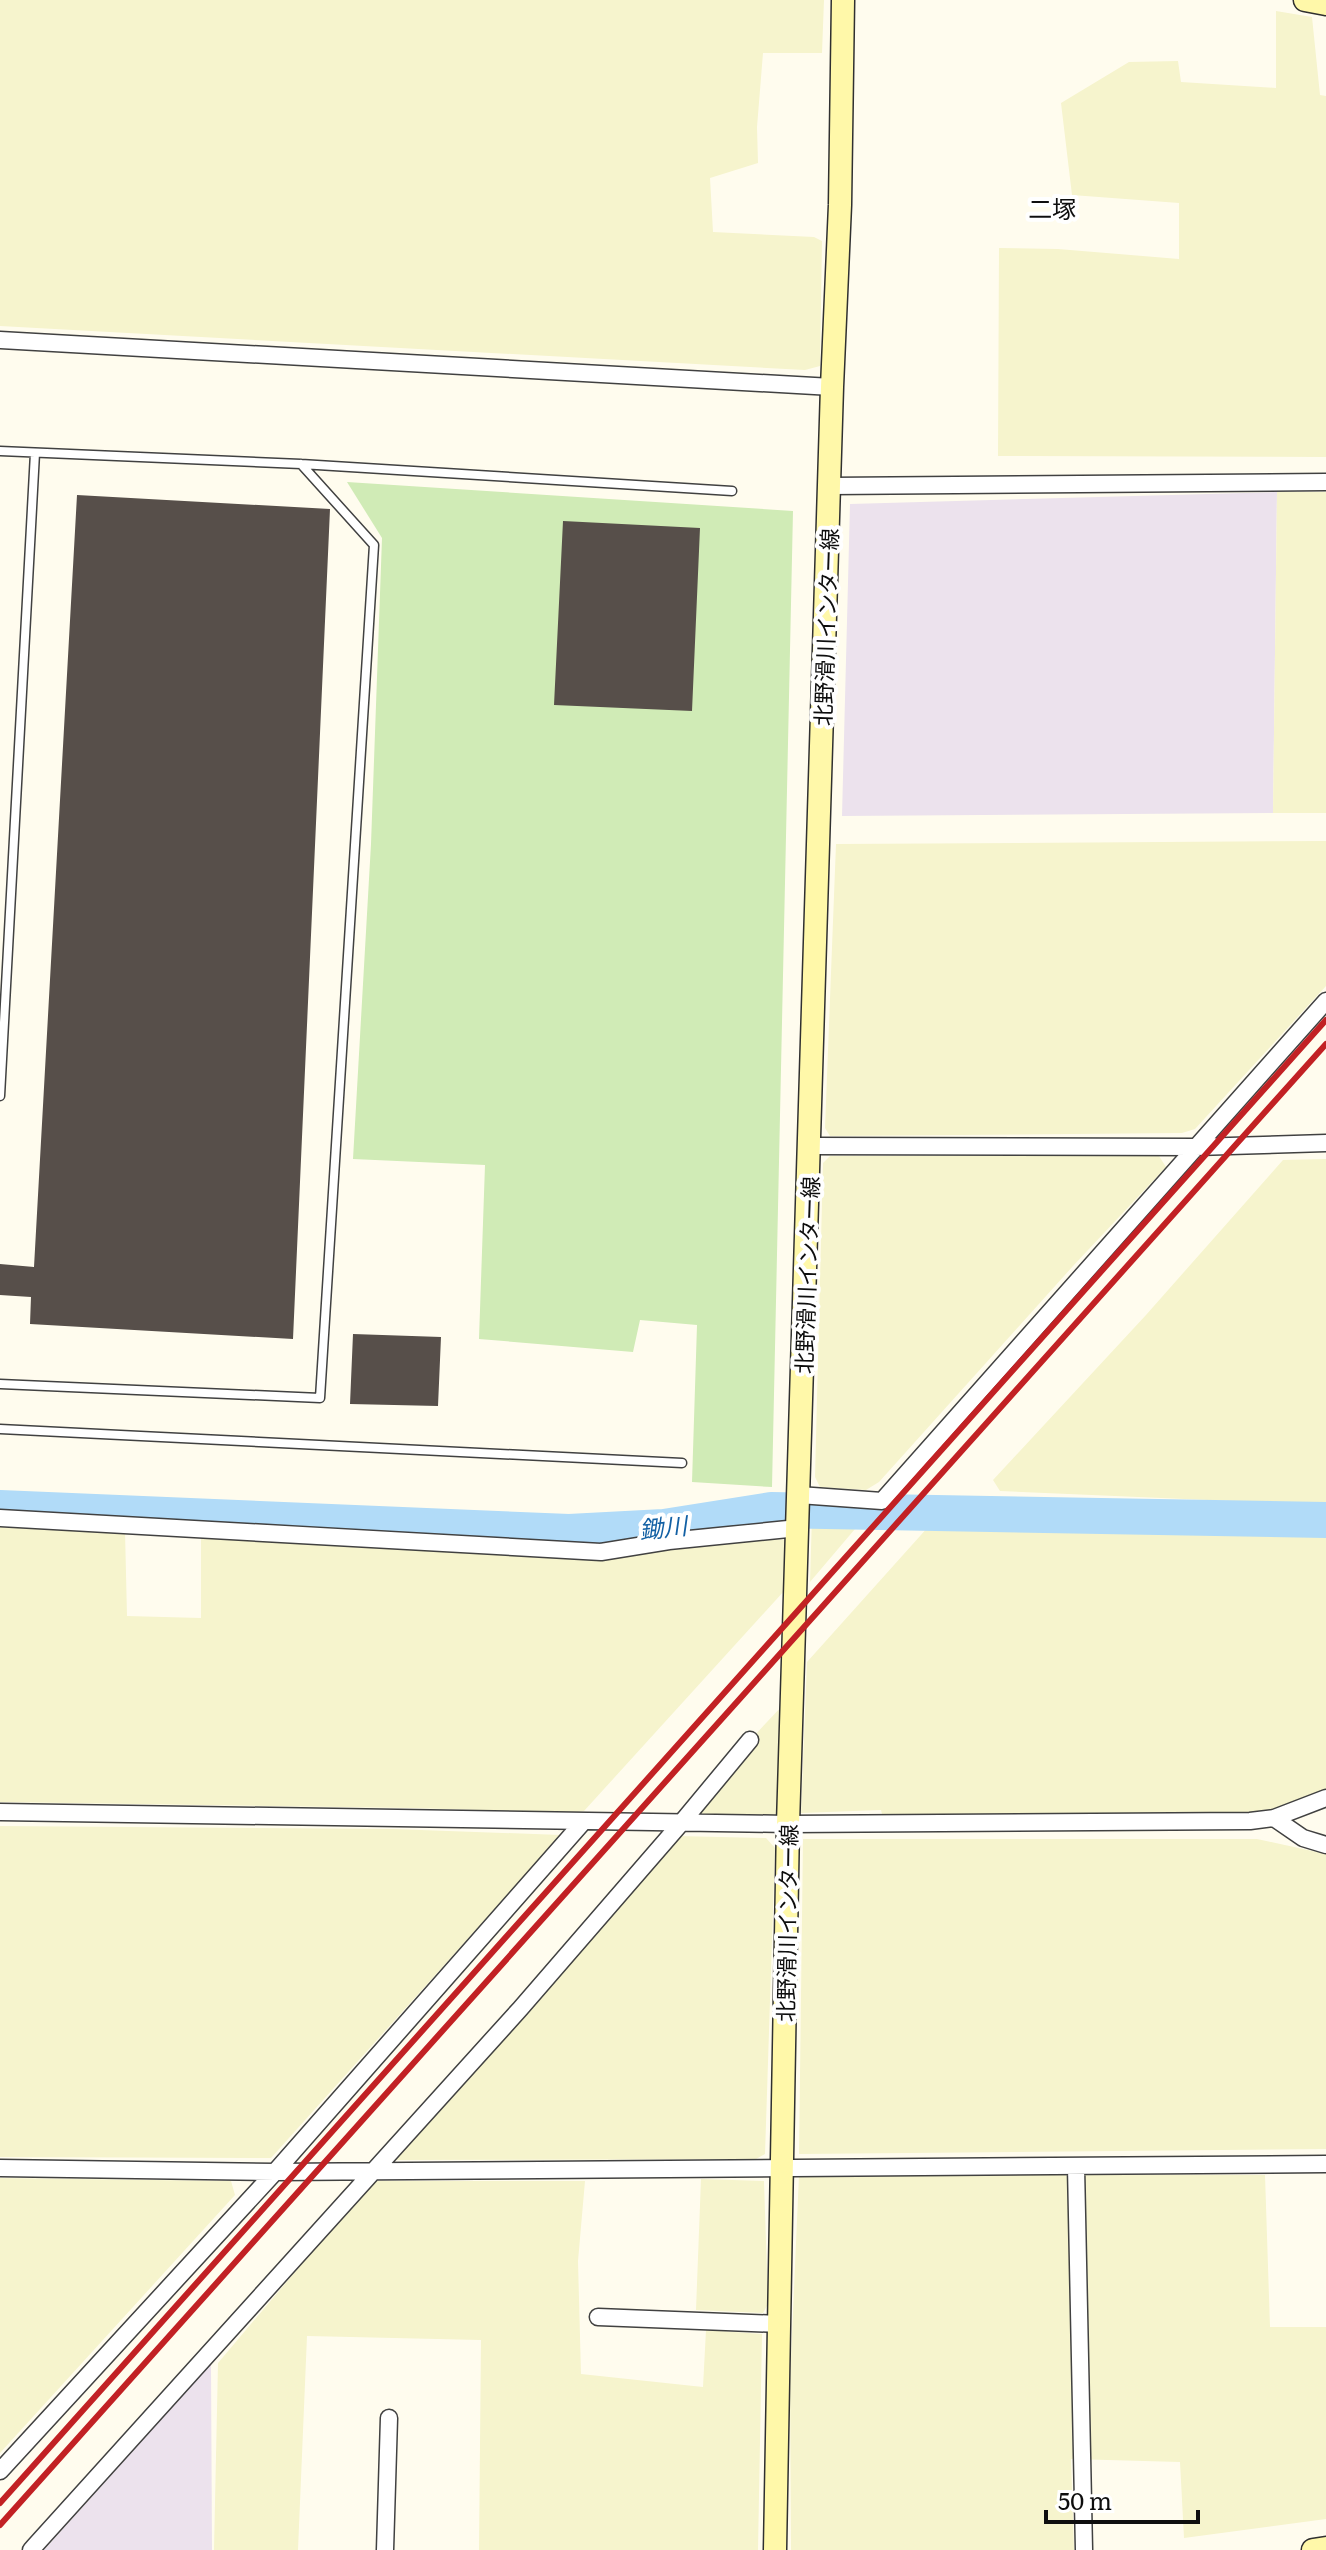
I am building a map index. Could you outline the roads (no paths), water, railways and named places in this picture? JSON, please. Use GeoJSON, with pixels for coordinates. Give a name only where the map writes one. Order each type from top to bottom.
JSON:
{"type":"FeatureCollection","features":[{"type":"Feature","properties":{"kind":"main road","name":"北野滑川インター線"},"geometry":{"type":"LineString","coordinates":[[775,2550],[788,1824],[840,205],[843,0]]}},
{"type":"Feature","properties":{"kind":"main road"},"geometry":{"type":"LineString","coordinates":[[1305,0],[1326,4]]}},
{"type":"Feature","properties":{"kind":"main road"},"geometry":{"type":"LineString","coordinates":[[1313,2550],[1326,2548]]}},
{"type":"Feature","properties":{"kind":"street"},"geometry":{"type":"LineString","coordinates":[[0,340],[832,387]]}},
{"type":"Feature","properties":{"kind":"street"},"geometry":{"type":"LineString","coordinates":[[830,486],[1326,482]]}},
{"type":"Feature","properties":{"kind":"street"},"geometry":{"type":"LineString","coordinates":[[799,1495],[882,1501],[1326,1001]]}},
{"type":"Feature","properties":{"kind":"street"},"geometry":{"type":"LineString","coordinates":[[810,1146],[1196,1147],[1326,1143]]}},
{"type":"Feature","properties":{"kind":"street"},"geometry":{"type":"LineString","coordinates":[[0,1518],[601,1552],[685,1539],[798,1528]]}},
{"type":"Feature","properties":{"kind":"street"},"geometry":{"type":"LineString","coordinates":[[31,2550],[375,2170],[682,1822],[750,1740]]}},
{"type":"Feature","properties":{"kind":"street"},"geometry":{"type":"LineString","coordinates":[[0,1812],[788,1824],[1250,1821],[1274,1818],[1326,1798]]}},
{"type":"Feature","properties":{"kind":"street"},"geometry":{"type":"LineString","coordinates":[[1274,1818],[1303,1838],[1326,1845]]}},
{"type":"Feature","properties":{"kind":"street"},"geometry":{"type":"LineString","coordinates":[[0,2471],[275,2172],[584,1821]]}},
{"type":"Feature","properties":{"kind":"street"},"geometry":{"type":"LineString","coordinates":[[0,2168],[275,2172],[1326,2164]]}},
{"type":"Feature","properties":{"kind":"street"},"geometry":{"type":"LineString","coordinates":[[1076,2167],[1084,2550]]}},
{"type":"Feature","properties":{"kind":"street"},"geometry":{"type":"LineString","coordinates":[[598,2317],[779,2324]]}},
{"type":"Feature","properties":{"kind":"street"},"geometry":{"type":"LineString","coordinates":[[385,2550],[389,2418]]}},
{"type":"Feature","properties":{"kind":"lane"},"geometry":{"type":"LineString","coordinates":[[0,451],[301,464],[732,491]]}},
{"type":"Feature","properties":{"kind":"lane"},"geometry":{"type":"LineString","coordinates":[[0,1096],[4,921],[35,453]]}},
{"type":"Feature","properties":{"kind":"lane"},"geometry":{"type":"LineString","coordinates":[[0,1384],[320,1398],[374,545],[301,464]]}},
{"type":"Feature","properties":{"kind":"lane"},"geometry":{"type":"LineString","coordinates":[[0,1429],[682,1463]]}},
{"type":"Feature","properties":{"kind":"waterway","name":"鋤川"},"geometry":{"type":"LineString","coordinates":[[0,1508],[569,1532],[664,1527],[771,1510],[1326,1520]]}},
{"type":"Feature","properties":{"kind":"railway"},"geometry":{"type":"LineString","coordinates":[[0,2503],[1326,1020]]}},
{"type":"Feature","properties":{"kind":"railway"},"geometry":{"type":"LineString","coordinates":[[0,2525],[1326,1044]]}},
{"type":"Feature","properties":{"kind":"district","name":"二塚"},"geometry":{"type":"Point","coordinates":[1052,207]}}]}
